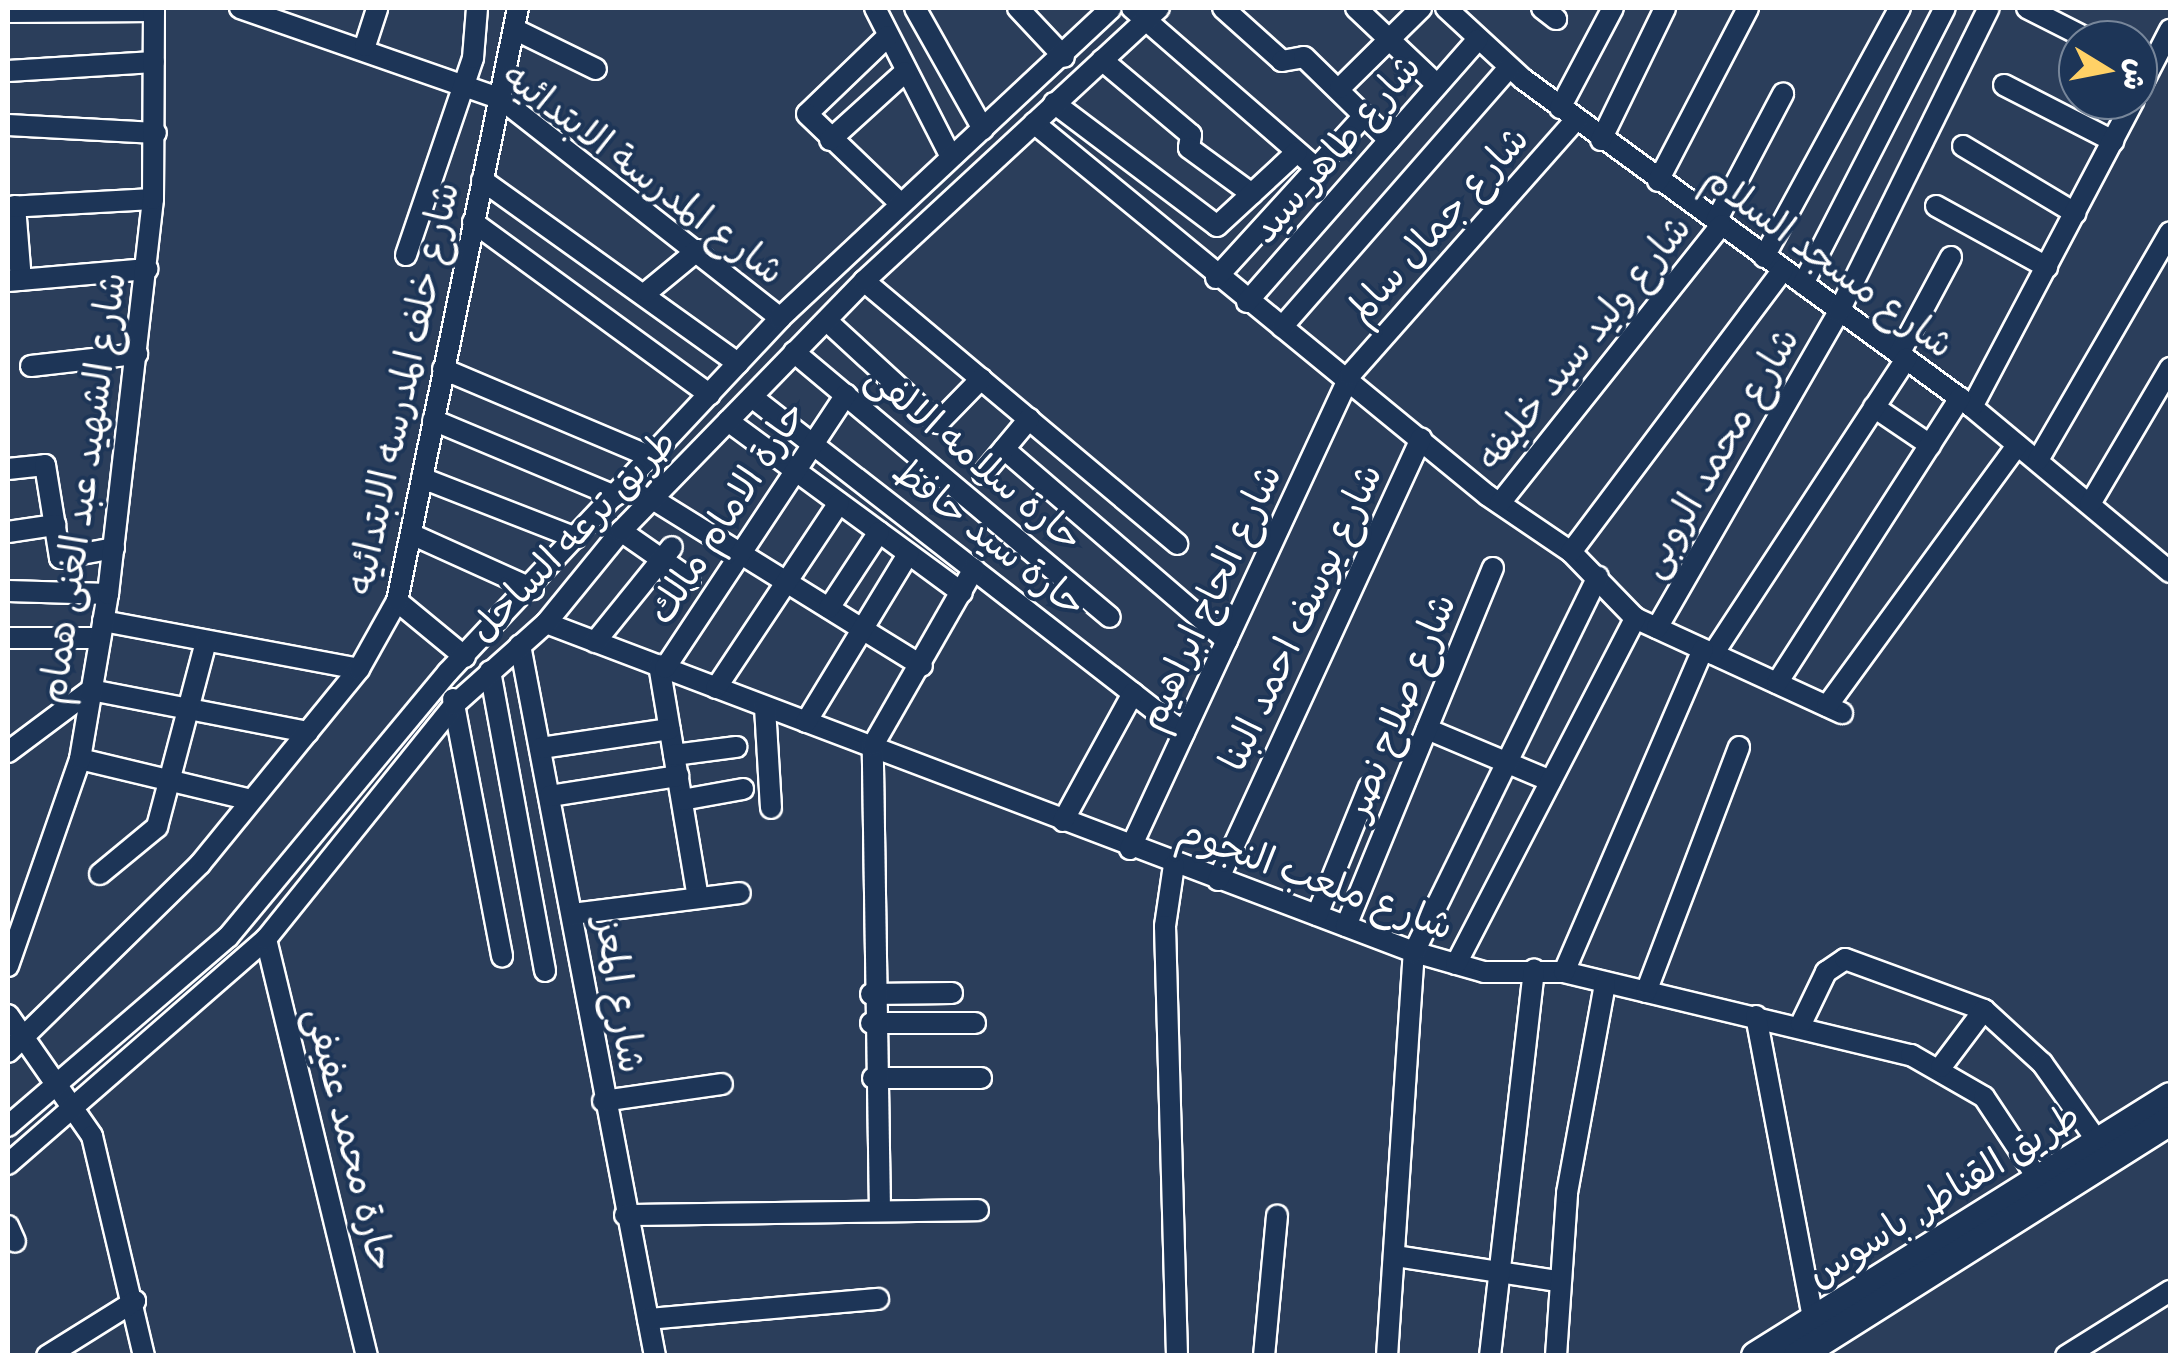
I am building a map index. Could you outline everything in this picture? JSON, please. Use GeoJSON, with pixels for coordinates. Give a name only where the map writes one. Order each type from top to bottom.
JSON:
{"type":"FeatureCollection","features":[{"type":"Feature","properties":{"kind":"main road","name":"طريق القناطر, باسوس"},"geometry":{"type":"LineString","coordinates":[[1756,1356],[2170,1097]]}},
{"type":"Feature","properties":{"kind":"main road","name":"طريق القناطر, باسوس"},"geometry":{"type":"LineString","coordinates":[[1798,1356],[2170,1121]]}},
{"type":"Feature","properties":{"kind":"street","name":"شارع المدرسة الابتدائيه"},"geometry":{"type":"LineString","coordinates":[[240,8],[270,12],[501,100],[698,250],[780,318]]}},
{"type":"Feature","properties":{"kind":"street"},"geometry":{"type":"LineString","coordinates":[[365,46],[377,8]]}},
{"type":"Feature","properties":{"kind":"street"},"geometry":{"type":"LineString","coordinates":[[406,255],[462,84],[477,8]]}},
{"type":"Feature","properties":{"kind":"street","name":"شارع خلف المدرسه الابتدائيه"},"geometry":{"type":"LineString","coordinates":[[8,1052],[146,925],[359,669],[398,601],[518,8]]}},
{"type":"Feature","properties":{"kind":"street"},"geometry":{"type":"LineString","coordinates":[[914,8],[983,129]]}},
{"type":"Feature","properties":{"kind":"street"},"geometry":{"type":"LineString","coordinates":[[1018,8],[1064,57]]}},
{"type":"Feature","properties":{"kind":"street","name":"طريق ترعه الساحل"},"geometry":{"type":"LineString","coordinates":[[8,1126],[228,937],[448,672],[533,589],[780,318],[1064,57],[1111,8]]}},
{"type":"Feature","properties":{"kind":"street"},"geometry":{"type":"LineString","coordinates":[[1223,8],[1282,61],[1304,57],[1389,140]]}},
{"type":"Feature","properties":{"kind":"street"},"geometry":{"type":"LineString","coordinates":[[1356,8],[1437,85]]}},
{"type":"Feature","properties":{"kind":"street"},"geometry":{"type":"LineString","coordinates":[[1340,88],[1421,8]]}},
{"type":"Feature","properties":{"kind":"street","name":"شارع مسجد السلام"},"geometry":{"type":"LineString","coordinates":[[1446,8],[1509,68],[1601,140],[1966,402],[2090,504],[2167,560]]}},
{"type":"Feature","properties":{"kind":"street","name":"شارع جمال سالم"},"geometry":{"type":"LineString","coordinates":[[1350,374],[1568,114],[1614,8]]}},
{"type":"Feature","properties":{"kind":"street"},"geometry":{"type":"LineString","coordinates":[[1601,140],[1665,8]]}},
{"type":"Feature","properties":{"kind":"street"},"geometry":{"type":"LineString","coordinates":[[1658,181],[1748,8]]}},
{"type":"Feature","properties":{"kind":"street"},"geometry":{"type":"LineString","coordinates":[[1764,256],[1900,8]]}},
{"type":"Feature","properties":{"kind":"street"},"geometry":{"type":"LineString","coordinates":[[1803,284],[1945,8]]}},
{"type":"Feature","properties":{"kind":"street","name":"شارع محمد الروبى"},"geometry":{"type":"LineString","coordinates":[[1656,628],[1839,311],[1988,8]]}},
{"type":"Feature","properties":{"kind":"street"},"geometry":{"type":"LineString","coordinates":[[2027,8],[2058,24]]}},
{"type":"Feature","properties":{"kind":"street"},"geometry":{"type":"LineString","coordinates":[[8,12],[154,9]]}},
{"type":"Feature","properties":{"kind":"street","name":"شارع الشهيد عبد الغنى همام"},"geometry":{"type":"LineString","coordinates":[[8,966],[80,759],[108,594],[148,269],[156,133],[154,9]]}},
{"type":"Feature","properties":{"kind":"street"},"geometry":{"type":"LineString","coordinates":[[1145,12],[1297,152],[1356,178]]}},
{"type":"Feature","properties":{"kind":"street","name":"طريق ترعه الساحل"},"geometry":{"type":"LineString","coordinates":[[8,1164],[266,939],[454,705],[546,623],[621,531],[864,281],[1102,60],[1145,12]]}},
{"type":"Feature","properties":{"kind":"street"},"geometry":{"type":"LineString","coordinates":[[901,204],[809,118],[811,103],[883,17],[905,72],[950,158]]}},
{"type":"Feature","properties":{"kind":"street"},"geometry":{"type":"LineString","coordinates":[[514,30],[596,69]]}},
{"type":"Feature","properties":{"kind":"street","name":"شارع طاهر سيد"},"geometry":{"type":"LineString","coordinates":[[1247,302],[1477,40]]}},
{"type":"Feature","properties":{"kind":"street"},"geometry":{"type":"LineString","coordinates":[[1102,60],[1191,135],[1189,148],[1252,194]]}},
{"type":"Feature","properties":{"kind":"street"},"geometry":{"type":"LineString","coordinates":[[8,72],[154,62]]}},
{"type":"Feature","properties":{"kind":"street"},"geometry":{"type":"LineString","coordinates":[[1282,327],[1509,68]]}},
{"type":"Feature","properties":{"kind":"street"},"geometry":{"type":"LineString","coordinates":[[830,140],[905,72]]}},
{"type":"Feature","properties":{"kind":"street"},"geometry":{"type":"LineString","coordinates":[[2004,85],[2112,141]]}},
{"type":"Feature","properties":{"kind":"street","name":"شارع وليد سيد خليفه"},"geometry":{"type":"LineString","coordinates":[[1500,503],[1718,223],[1782,94]]}},
{"type":"Feature","properties":{"kind":"street"},"geometry":{"type":"LineString","coordinates":[[1054,104],[1217,226],[1297,152]]}},
{"type":"Feature","properties":{"kind":"street"},"geometry":{"type":"LineString","coordinates":[[1216,278],[1363,117]]}},
{"type":"Feature","properties":{"kind":"street"},"geometry":{"type":"LineString","coordinates":[[1777,683],[1930,445],[1966,402],[2047,267],[2123,120]]}},
{"type":"Feature","properties":{"kind":"street"},"geometry":{"type":"LineString","coordinates":[[1034,123],[1216,278],[1350,374],[1500,503],[1572,552],[1635,618],[1835,709],[2017,444]]}},
{"type":"Feature","properties":{"kind":"street"},"geometry":{"type":"LineString","coordinates":[[8,125],[156,133]]}},
{"type":"Feature","properties":{"kind":"street"},"geometry":{"type":"LineString","coordinates":[[1963,146],[2075,213]]}},
{"type":"Feature","properties":{"kind":"street"},"geometry":{"type":"LineString","coordinates":[[482,180],[647,292],[738,364]]}},
{"type":"Feature","properties":{"kind":"street"},"geometry":{"type":"LineString","coordinates":[[148,269],[14,280],[11,206],[153,199]]}},
{"type":"Feature","properties":{"kind":"street"},"geometry":{"type":"LineString","coordinates":[[1936,206],[2047,267]]}},
{"type":"Feature","properties":{"kind":"street"},"geometry":{"type":"LineString","coordinates":[[473,222],[710,395]]}},
{"type":"Feature","properties":{"kind":"street"},"geometry":{"type":"LineString","coordinates":[[2038,460],[2170,232]]}},
{"type":"Feature","properties":{"kind":"street"},"geometry":{"type":"LineString","coordinates":[[647,292],[698,250]]}},
{"type":"Feature","properties":{"kind":"street"},"geometry":{"type":"LineString","coordinates":[[1564,972],[1708,652],[1874,407],[1951,257]]}},
{"type":"Feature","properties":{"kind":"street"},"geometry":{"type":"LineString","coordinates":[[1572,552],[1783,270]]}},
{"type":"Feature","properties":{"kind":"street"},"geometry":{"type":"LineString","coordinates":[[864,281],[1177,544]]}},
{"type":"Feature","properties":{"kind":"street"},"geometry":{"type":"LineString","coordinates":[[827,321],[941,424],[981,380]]}},
{"type":"Feature","properties":{"kind":"street","name":"حارة سلامه الالفى"},"geometry":{"type":"LineString","coordinates":[[794,352],[1110,617]]}},
{"type":"Feature","properties":{"kind":"street"},"geometry":{"type":"LineString","coordinates":[[31,366],[137,354]]}},
{"type":"Feature","properties":{"kind":"street"},"geometry":{"type":"LineString","coordinates":[[2090,504],[2170,368]]}},
{"type":"Feature","properties":{"kind":"street"},"geometry":{"type":"LineString","coordinates":[[443,369],[651,457]]}},
{"type":"Feature","properties":{"kind":"street","name":"شارع الحاج ابراهيم"},"geometry":{"type":"LineString","coordinates":[[1130,849],[1350,374]]}},
{"type":"Feature","properties":{"kind":"street","name":"حارة الامام مالك"},"geometry":{"type":"LineString","coordinates":[[662,667],[791,468],[846,395]]}},
{"type":"Feature","properties":{"kind":"street","name":"حارة سيد حافظ"},"geometry":{"type":"LineString","coordinates":[[752,397],[1184,733]]}},
{"type":"Feature","properties":{"kind":"street"},"geometry":{"type":"LineString","coordinates":[[1874,407],[1930,445]]}},
{"type":"Feature","properties":{"kind":"street"},"geometry":{"type":"LineString","coordinates":[[983,474],[1028,419]]}},
{"type":"Feature","properties":{"kind":"street"},"geometry":{"type":"LineString","coordinates":[[433,420],[652,499],[922,666]]}},
{"type":"Feature","properties":{"kind":"street"},"geometry":{"type":"LineString","coordinates":[[728,422],[962,593]]}},
{"type":"Feature","properties":{"kind":"street","name":"شارع يوسف احمد البنا"},"geometry":{"type":"LineString","coordinates":[[1218,880],[1422,438]]}},
{"type":"Feature","properties":{"kind":"street"},"geometry":{"type":"LineString","coordinates":[[1004,449],[1227,641]]}},
{"type":"Feature","properties":{"kind":"street"},"geometry":{"type":"LineString","coordinates":[[8,469],[45,466],[62,558],[114,548]]}},
{"type":"Feature","properties":{"kind":"street"},"geometry":{"type":"LineString","coordinates":[[422,478],[576,538]]}},
{"type":"Feature","properties":{"kind":"street"},"geometry":{"type":"LineString","coordinates":[[716,688],[783,580],[839,503]]}},
{"type":"Feature","properties":{"kind":"street"},"geometry":{"type":"LineString","coordinates":[[8,532],[54,525]]}},
{"type":"Feature","properties":{"kind":"street"},"geometry":{"type":"LineString","coordinates":[[621,531],[667,553],[690,579]]}},
{"type":"Feature","properties":{"kind":"street"},"geometry":{"type":"LineString","coordinates":[[829,608],[879,532]]}},
{"type":"Feature","properties":{"kind":"street"},"geometry":{"type":"LineString","coordinates":[[410,534],[533,589]]}},
{"type":"Feature","properties":{"kind":"street"},"geometry":{"type":"LineString","coordinates":[[595,642],[667,553]]}},
{"type":"Feature","properties":{"kind":"street"},"geometry":{"type":"LineString","coordinates":[[806,722],[908,554]]}},
{"type":"Feature","properties":{"kind":"street","name":"شارع صلاح نصر"},"geometry":{"type":"LineString","coordinates":[[1346,926],[1494,568]]}},
{"type":"Feature","properties":{"kind":"street"},"geometry":{"type":"LineString","coordinates":[[880,1211],[870,1023],[872,745],[922,666],[974,569]]}},
{"type":"Feature","properties":{"kind":"street"},"geometry":{"type":"LineString","coordinates":[[1387,1356],[1414,952],[1598,578]]}},
{"type":"Feature","properties":{"kind":"street"},"geometry":{"type":"LineString","coordinates":[[8,591],[108,594]]}},
{"type":"Feature","properties":{"kind":"street"},"geometry":{"type":"LineString","coordinates":[[398,601],[465,657]]}},
{"type":"Feature","properties":{"kind":"street"},"geometry":{"type":"LineString","coordinates":[[1456,964],[1635,618]]}},
{"type":"Feature","properties":{"kind":"street","name":"شارع ملعب النجوم"},"geometry":{"type":"LineString","coordinates":[[546,623],[872,745],[1130,849],[1414,952],[1456,964],[1564,972],[1800,1024],[1941,1067],[1984,1097],[2039,1180]]}},
{"type":"Feature","properties":{"kind":"street"},"geometry":{"type":"LineString","coordinates":[[8,638],[102,630],[206,641],[359,669]]}},
{"type":"Feature","properties":{"kind":"street"},"geometry":{"type":"LineString","coordinates":[[100,874],[153,833],[206,641]]}},
{"type":"Feature","properties":{"kind":"street","name":"شارع المعز"},"geometry":{"type":"LineString","coordinates":[[520,644],[603,1101],[655,1356]]}},
{"type":"Feature","properties":{"kind":"street"},"geometry":{"type":"LineString","coordinates":[[662,667],[698,898]]}},
{"type":"Feature","properties":{"kind":"street"},"geometry":{"type":"LineString","coordinates":[[490,671],[544,971]]}},
{"type":"Feature","properties":{"kind":"street"},"geometry":{"type":"LineString","coordinates":[[448,672],[502,956]]}},
{"type":"Feature","properties":{"kind":"street"},"geometry":{"type":"LineString","coordinates":[[8,752],[91,690],[187,712],[308,732]]}},
{"type":"Feature","properties":{"kind":"street"},"geometry":{"type":"LineString","coordinates":[[1064,821],[1134,693]]}},
{"type":"Feature","properties":{"kind":"street"},"geometry":{"type":"LineString","coordinates":[[765,707],[771,808]]}},
{"type":"Feature","properties":{"kind":"street"},"geometry":{"type":"LineString","coordinates":[[541,748],[670,729]]}},
{"type":"Feature","properties":{"kind":"street"},"geometry":{"type":"LineString","coordinates":[[1427,729],[1551,780]]}},
{"type":"Feature","properties":{"kind":"street"},"geometry":{"type":"LineString","coordinates":[[550,796],[736,747]]}},
{"type":"Feature","properties":{"kind":"street"},"geometry":{"type":"LineString","coordinates":[[1646,992],[1739,747]]}},
{"type":"Feature","properties":{"kind":"street"},"geometry":{"type":"LineString","coordinates":[[80,759],[251,800]]}},
{"type":"Feature","properties":{"kind":"street"},"geometry":{"type":"LineString","coordinates":[[1316,915],[1368,786]]}},
{"type":"Feature","properties":{"kind":"street"},"geometry":{"type":"LineString","coordinates":[[682,800],[743,789]]}},
{"type":"Feature","properties":{"kind":"street"},"geometry":{"type":"LineString","coordinates":[[1174,864],[1165,926],[1176,1356]]}},
{"type":"Feature","properties":{"kind":"street"},"geometry":{"type":"LineString","coordinates":[[572,914],[740,892]]}},
{"type":"Feature","properties":{"kind":"street","name":"حارة محمد عفيفى"},"geometry":{"type":"LineString","coordinates":[[266,939],[367,1356]]}},
{"type":"Feature","properties":{"kind":"street"},"geometry":{"type":"LineString","coordinates":[[1800,1024],[1826,972],[1845,959],[1984,1010],[2042,1063],[2098,1142]]}},
{"type":"Feature","properties":{"kind":"street"},"geometry":{"type":"LineString","coordinates":[[1490,1356],[1496,1271],[1534,968]]}},
{"type":"Feature","properties":{"kind":"street"},"geometry":{"type":"LineString","coordinates":[[1556,1356],[1556,1282],[1605,983]]}},
{"type":"Feature","properties":{"kind":"street"},"geometry":{"type":"LineString","coordinates":[[871,994],[952,993]]}},
{"type":"Feature","properties":{"kind":"street"},"geometry":{"type":"LineString","coordinates":[[1941,1067],[1984,1010]]}},
{"type":"Feature","properties":{"kind":"street"},"geometry":{"type":"LineString","coordinates":[[8,1015],[60,1080],[92,1136],[135,1301],[144,1356]]}},
{"type":"Feature","properties":{"kind":"street"},"geometry":{"type":"LineString","coordinates":[[1756,1016],[1813,1319]]}},
{"type":"Feature","properties":{"kind":"street"},"geometry":{"type":"LineString","coordinates":[[870,1023],[975,1023]]}},
{"type":"Feature","properties":{"kind":"street"},"geometry":{"type":"LineString","coordinates":[[873,1078],[981,1078]]}},
{"type":"Feature","properties":{"kind":"street"},"geometry":{"type":"LineString","coordinates":[[603,1101],[722,1084]]}},
{"type":"Feature","properties":{"kind":"street"},"geometry":{"type":"LineString","coordinates":[[625,1215],[978,1210]]}},
{"type":"Feature","properties":{"kind":"street"},"geometry":{"type":"LineString","coordinates":[[1264,1356],[1277,1216]]}},
{"type":"Feature","properties":{"kind":"street"},"geometry":{"type":"LineString","coordinates":[[1394,1256],[1556,1282]]}},
{"type":"Feature","properties":{"kind":"street"},"geometry":{"type":"LineString","coordinates":[[648,1319],[878,1299]]}},
{"type":"Feature","properties":{"kind":"street"},"geometry":{"type":"LineString","coordinates":[[2066,1356],[2168,1299]]}},
{"type":"Feature","properties":{"kind":"street"},"geometry":{"type":"LineString","coordinates":[[47,1356],[135,1301]]}}]}
